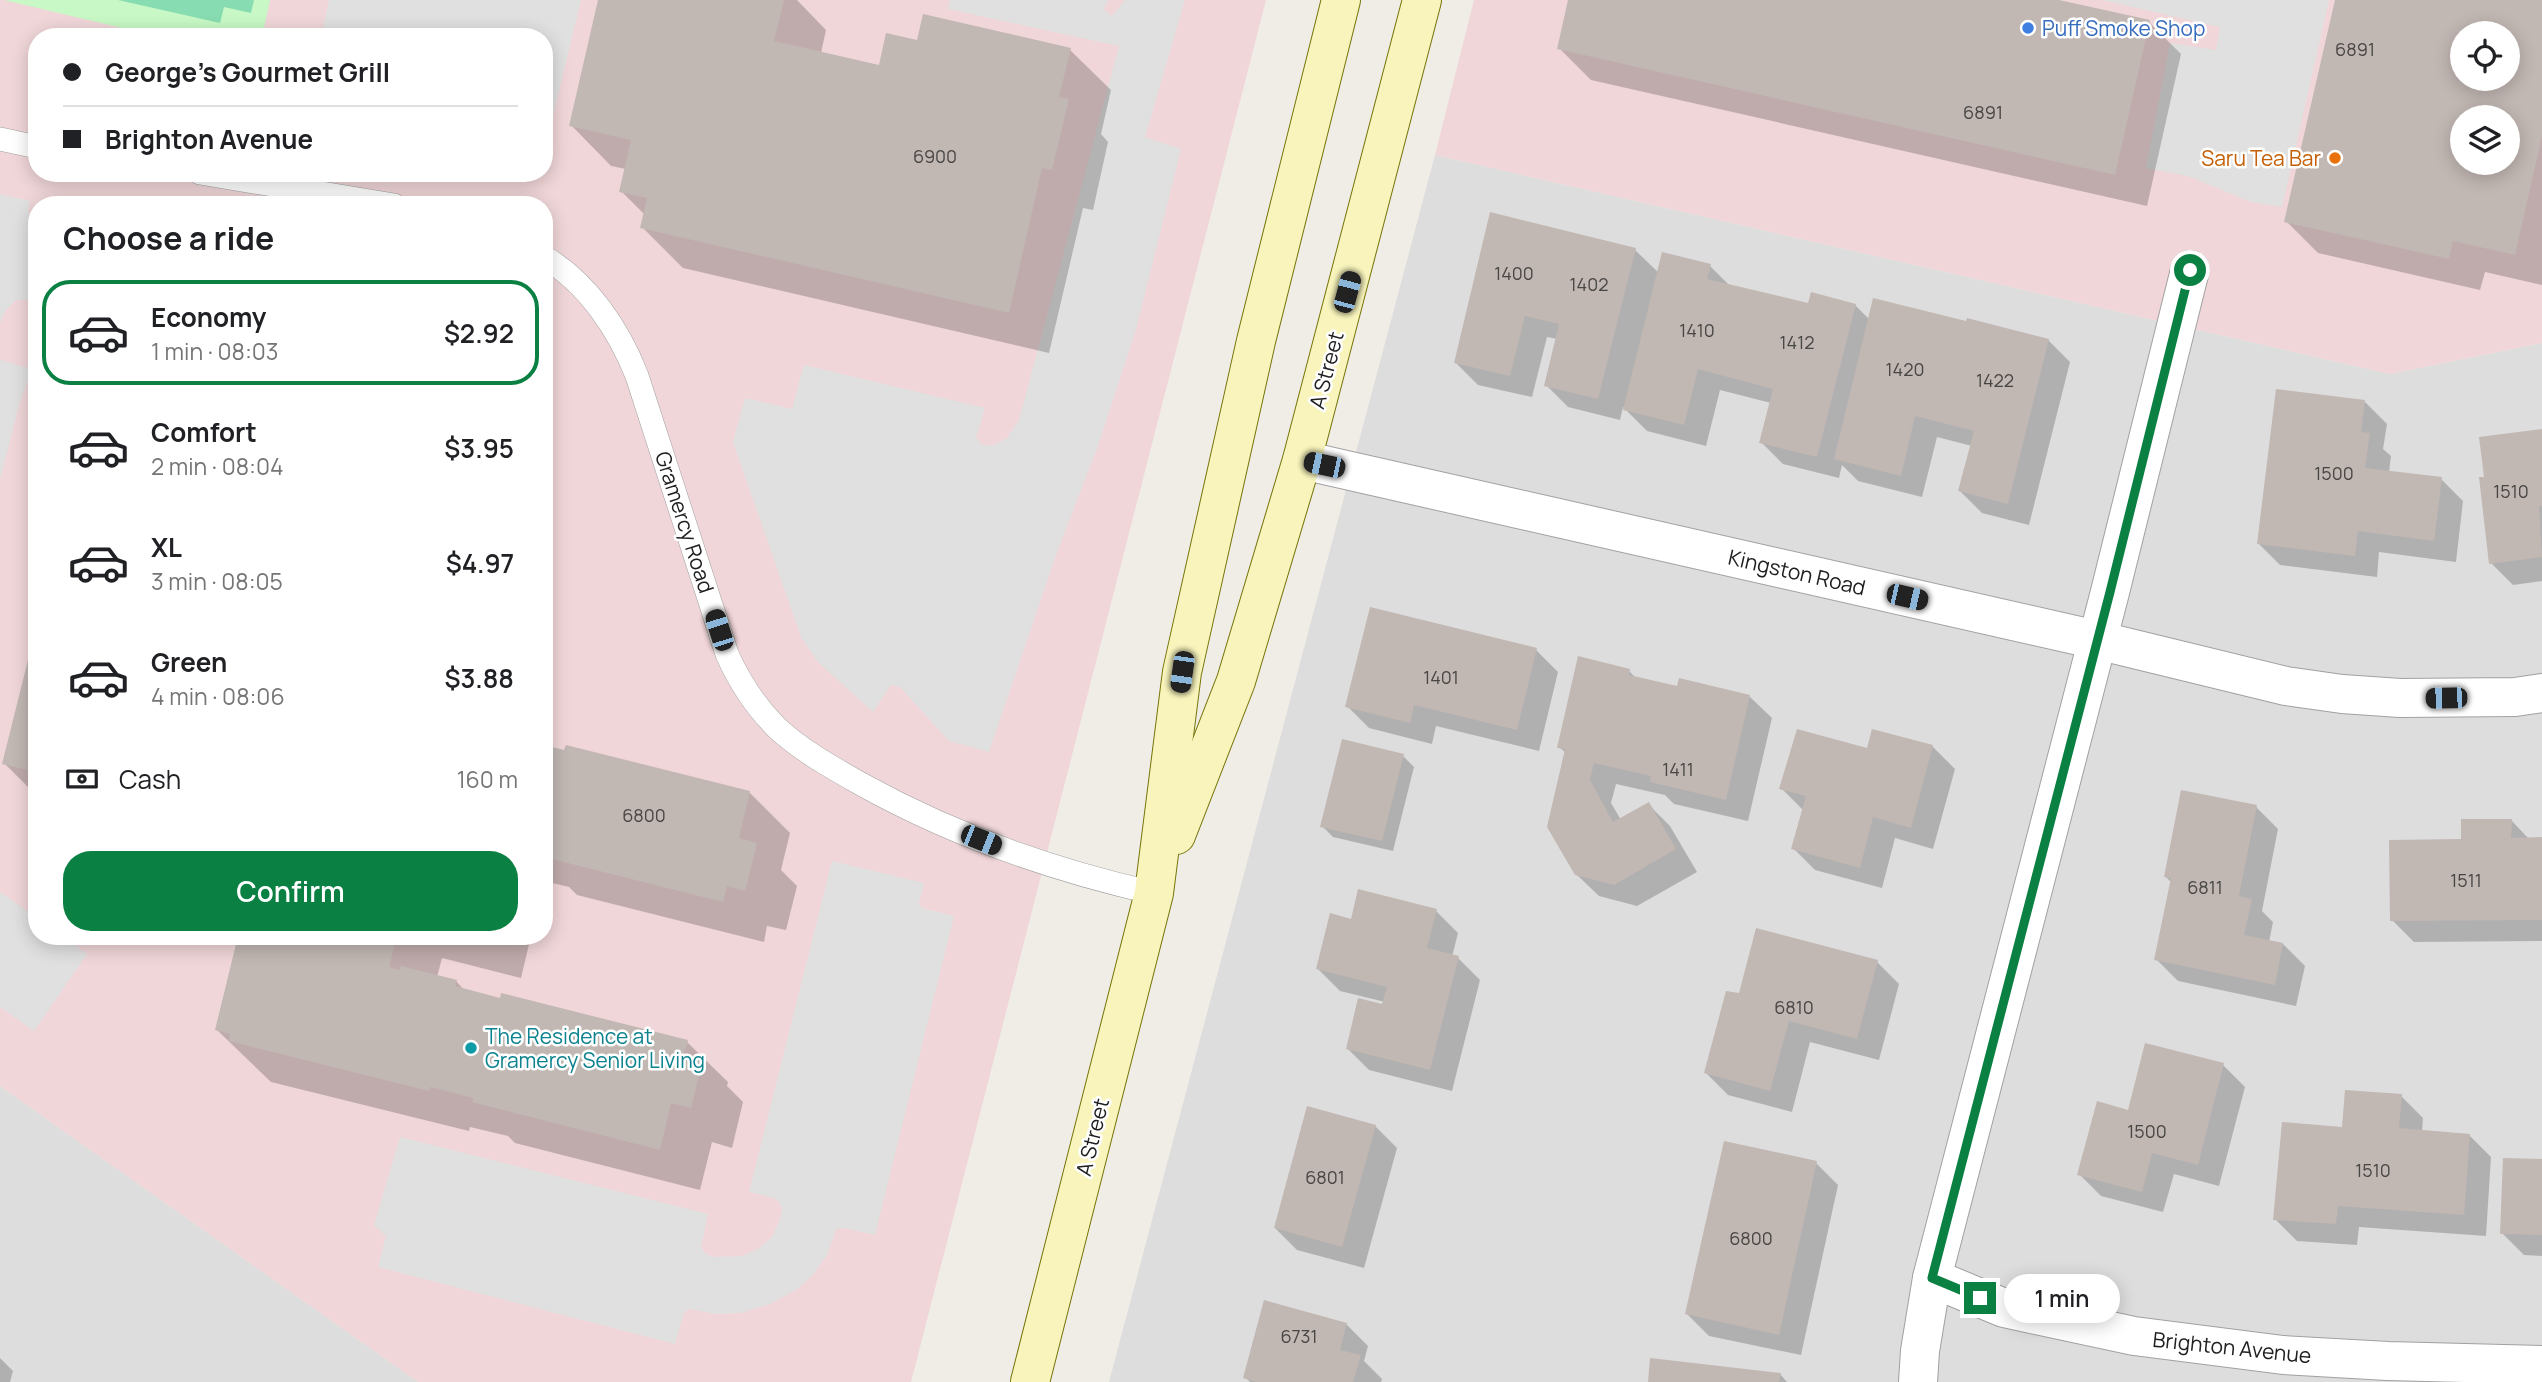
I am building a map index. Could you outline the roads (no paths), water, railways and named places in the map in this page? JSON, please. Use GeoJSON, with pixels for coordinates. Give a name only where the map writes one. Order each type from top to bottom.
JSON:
{"type":"FeatureCollection","features":[{"type":"Feature","properties":{"kind":"main road","name":"A Street"},"geometry":{"type":"LineString","coordinates":[[1154,893],[1182,672],[1256,341],[1341,0]]}},
{"type":"Feature","properties":{"kind":"main road","name":"A Street"},"geometry":{"type":"LineString","coordinates":[[1030,1382],[1154,893],[1236,681],[1302,460],[1422,0]]}},
{"type":"Feature","properties":{"kind":"street"},"geometry":{"type":"LineString","coordinates":[[1918,1382],[1920,1351],[1932,1278],[2190,270]]}},
{"type":"Feature","properties":{"kind":"street","name":"Kingston Road"},"geometry":{"type":"LineString","coordinates":[[1302,460],[2097,640],[2286,686],[2400,698],[2515,697],[2542,693]]}},
{"type":"Feature","properties":{"kind":"street","name":"Brighton Avenue"},"geometry":{"type":"LineString","coordinates":[[1932,1278],[2004,1308],[2134,1336],[2283,1355],[2542,1365]]}},
{"type":"Feature","properties":{"kind":"lane"},"geometry":{"type":"LineString","coordinates":[[0,139],[28,145]]}},
{"type":"Feature","properties":{"kind":"lane"},"geometry":{"type":"LineString","coordinates":[[255,182],[339,196]]}},
{"type":"Feature","properties":{"kind":"lane","name":"Gramercy Road"},"geometry":{"type":"LineString","coordinates":[[553,265],[586,293],[604,314],[624,346],[642,389],[727,653],[737,677],[764,714],[794,743],[810,754],[906,809],[1064,871],[1154,893]]}},
{"type":"Feature","properties":{"kind":"place","name":"Puff Smoke Shop"},"geometry":{"type":"Point","coordinates":[2028,28]}},
{"type":"Feature","properties":{"kind":"place","name":"Saru Tea Bar"},"geometry":{"type":"Point","coordinates":[2335,158]}},
{"type":"Feature","properties":{"kind":"place","name":"The Residence at Gramercy Senior Living"},"geometry":{"type":"Point","coordinates":[471,1048]}}]}
